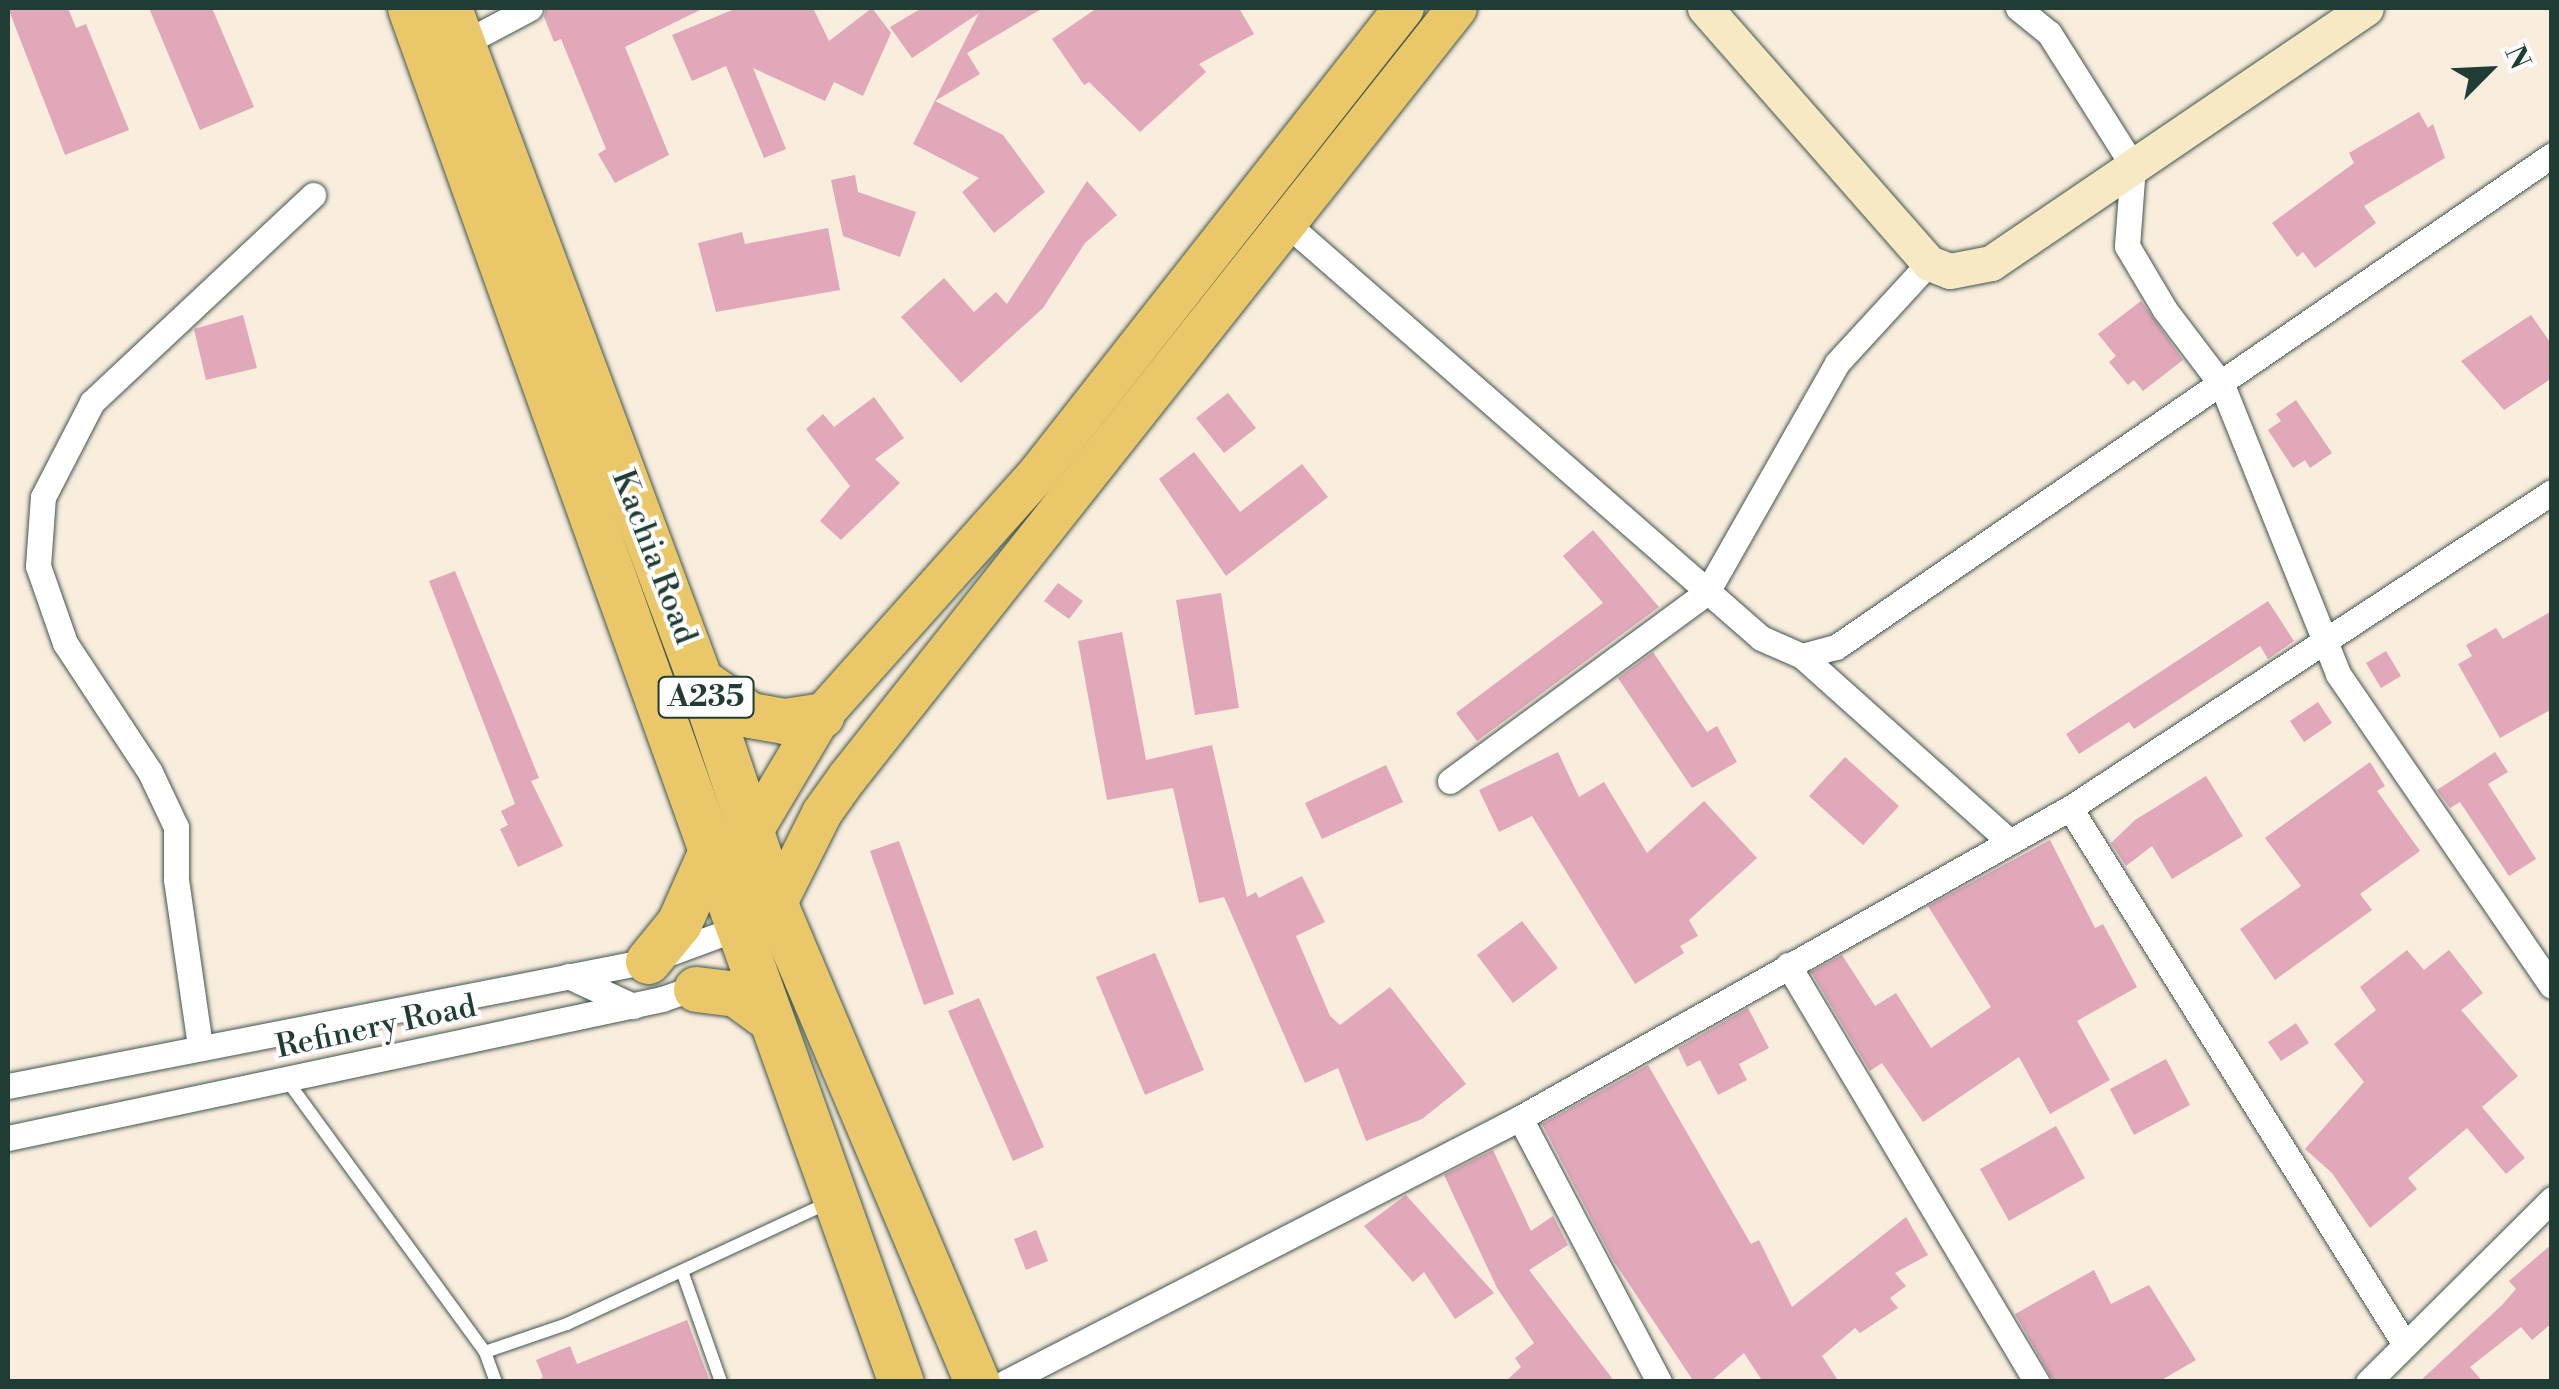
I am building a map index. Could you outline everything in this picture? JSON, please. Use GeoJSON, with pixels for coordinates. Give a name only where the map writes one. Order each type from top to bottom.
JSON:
{"type":"FeatureCollection","features":[{"type":"Feature","properties":{"kind":"highway","name":"Kachia Road"},"geometry":{"type":"LineString","coordinates":[[410,8],[901,1382]]}},
{"type":"Feature","properties":{"kind":"highway","name":"Kachia Road"},"geometry":{"type":"LineString","coordinates":[[455,26],[726,751],[777,909],[978,1382]]}},
{"type":"Feature","properties":{"kind":"highway"},"geometry":{"type":"LineString","coordinates":[[700,680],[750,714],[785,721],[822,715]]}},
{"type":"Feature","properties":{"kind":"highway"},"geometry":{"type":"LineString","coordinates":[[685,771],[708,772],[726,751]]}},
{"type":"Feature","properties":{"kind":"highway"},"geometry":{"type":"LineString","coordinates":[[648,961],[679,923],[710,853]]}},
{"type":"Feature","properties":{"kind":"highway"},"geometry":{"type":"LineString","coordinates":[[696,989],[736,994],[770,1019]]}},
{"type":"Feature","properties":{"kind":"main road"},"geometry":{"type":"LineString","coordinates":[[741,941],[754,831],[822,715],[1040,472],[1404,8]]}},
{"type":"Feature","properties":{"kind":"main road"},"geometry":{"type":"LineString","coordinates":[[741,941],[777,909],[822,813],[847,778],[1458,8]]}},
{"type":"Feature","properties":{"kind":"street"},"geometry":{"type":"LineString","coordinates":[[455,26],[530,8]]}},
{"type":"Feature","properties":{"kind":"street"},"geometry":{"type":"LineString","coordinates":[[1706,8],[1929,263],[1950,272],[1992,263],[2366,8]]}},
{"type":"Feature","properties":{"kind":"street"},"geometry":{"type":"LineString","coordinates":[[2018,8],[2049,33],[2133,166],[2127,246],[2165,310],[2222,385],[2338,674],[2552,986]]}},
{"type":"Feature","properties":{"kind":"street"},"geometry":{"type":"LineString","coordinates":[[1802,656],[1836,647],[2552,155]]}},
{"type":"Feature","properties":{"kind":"street"},"geometry":{"type":"LineString","coordinates":[[200,1046],[176,879],[176,828],[150,772],[65,642],[38,566],[43,497],[92,402],[313,195]]}},
{"type":"Feature","properties":{"kind":"street"},"geometry":{"type":"LineString","coordinates":[[1286,223],[1760,638],[1802,656],[2008,840]]}},
{"type":"Feature","properties":{"kind":"street"},"geometry":{"type":"LineString","coordinates":[[1450,781],[1707,592],[1837,363],[1929,263]]}},
{"type":"Feature","properties":{"kind":"street"},"geometry":{"type":"LineString","coordinates":[[1006,1382],[1520,1118],[2070,808],[2552,492]]}},
{"type":"Feature","properties":{"kind":"street"},"geometry":{"type":"LineString","coordinates":[[2070,808],[2404,1343]]}},
{"type":"Feature","properties":{"kind":"street","name":"Refinery Road"},"geometry":{"type":"LineString","coordinates":[[8,1086],[741,941]]}},
{"type":"Feature","properties":{"kind":"street","name":"Refinery Road"},"geometry":{"type":"LineString","coordinates":[[8,1138],[633,1006],[696,989],[741,941]]}},
{"type":"Feature","properties":{"kind":"street"},"geometry":{"type":"LineString","coordinates":[[1788,965],[2037,1382]]}},
{"type":"Feature","properties":{"kind":"street"},"geometry":{"type":"LineString","coordinates":[[568,976],[633,1006]]}},
{"type":"Feature","properties":{"kind":"street"},"geometry":{"type":"LineString","coordinates":[[1520,1118],[1659,1382]]}},
{"type":"Feature","properties":{"kind":"street"},"geometry":{"type":"LineString","coordinates":[[2368,1382],[2552,1199]]}},
{"type":"Feature","properties":{"kind":"lane"},"geometry":{"type":"LineString","coordinates":[[286,1079],[485,1352],[496,1382]]}},
{"type":"Feature","properties":{"kind":"lane"},"geometry":{"type":"LineString","coordinates":[[485,1352],[567,1324],[835,1200]]}},
{"type":"Feature","properties":{"kind":"lane"},"geometry":{"type":"LineString","coordinates":[[682,1271],[722,1382]]}},
{"type":"Feature","properties":{"kind":"building"},"geometry":{"type":"Polygon","coordinates":[[[8,8],[68,8],[76,28],[86,24],[129,130],[65,155],[8,8]]]}},
{"type":"Feature","properties":{"kind":"building"},"geometry":{"type":"Polygon","coordinates":[[[149,8],[212,8],[254,107],[200,130],[149,8]]]}},
{"type":"Feature","properties":{"kind":"building"},"geometry":{"type":"Polygon","coordinates":[[[546,8],[704,8],[625,47],[669,155],[615,183],[598,154],[606,149],[561,39],[554,42],[544,17],[546,8]]]}},
{"type":"Feature","properties":{"kind":"building"},"geometry":{"type":"Polygon","coordinates":[[[737,8],[813,8],[829,41],[872,8],[891,33],[863,96],[834,82],[825,101],[753,68],[786,149],[764,158],[726,66],[692,81],[672,35],[737,8]]]}},
{"type":"Feature","properties":{"kind":"building"},"geometry":{"type":"Polygon","coordinates":[[[922,8],[1043,8],[967,53],[980,74],[935,101],[1003,135],[1045,192],[994,233],[962,192],[979,178],[913,144],[979,13],[912,58],[890,27],[922,8]]]}},
{"type":"Feature","properties":{"kind":"building"},"geometry":{"type":"Polygon","coordinates":[[[1097,8],[1239,8],[1254,34],[1199,64],[1206,72],[1140,132],[1089,82],[1084,85],[1052,39],[1097,8]]]}},
{"type":"Feature","properties":{"kind":"building"},"geometry":{"type":"Polygon","coordinates":[[[2419,112],[2428,128],[2433,124],[2445,158],[2364,206],[2376,223],[2315,268],[2303,252],[2297,257],[2272,223],[2354,163],[2349,153],[2419,112]]]}},
{"type":"Feature","properties":{"kind":"building"},"geometry":{"type":"Polygon","coordinates":[[[855,175],[858,192],[916,212],[900,257],[843,236],[831,180],[855,175]]]}},
{"type":"Feature","properties":{"kind":"building"},"geometry":{"type":"Polygon","coordinates":[[[1087,181],[1117,215],[1085,243],[1043,308],[961,383],[901,317],[944,278],[974,312],[996,292],[1007,304],[1087,181]]]}},
{"type":"Feature","properties":{"kind":"building"},"geometry":{"type":"Polygon","coordinates":[[[828,228],[840,290],[716,312],[698,243],[742,232],[745,244],[828,228]]]}},
{"type":"Feature","properties":{"kind":"building"},"geometry":{"type":"Polygon","coordinates":[[[2141,301],[2183,360],[2143,391],[2134,380],[2128,385],[2109,362],[2116,356],[2098,334],[2141,301]]]}},
{"type":"Feature","properties":{"kind":"building"},"geometry":{"type":"Polygon","coordinates":[[[243,315],[257,368],[206,380],[194,329],[243,315]]]}},
{"type":"Feature","properties":{"kind":"building"},"geometry":{"type":"Polygon","coordinates":[[[2531,315],[2552,345],[2552,378],[2504,410],[2461,361],[2531,315]]]}},
{"type":"Feature","properties":{"kind":"building"},"geometry":{"type":"Polygon","coordinates":[[[1228,393],[1256,428],[1224,453],[1196,418],[1228,393]]]}},
{"type":"Feature","properties":{"kind":"building"},"geometry":{"type":"Polygon","coordinates":[[[874,397],[904,438],[875,459],[900,483],[841,540],[820,521],[850,486],[806,429],[823,414],[834,427],[874,397]]]}},
{"type":"Feature","properties":{"kind":"building"},"geometry":{"type":"Polygon","coordinates":[[[2296,400],[2332,453],[2310,468],[2305,460],[2293,468],[2268,430],[2281,421],[2276,414],[2296,400]]]}},
{"type":"Feature","properties":{"kind":"building"},"geometry":{"type":"Polygon","coordinates":[[[1194,452],[1240,512],[1302,464],[1328,497],[1226,576],[1159,479],[1194,452]]]}},
{"type":"Feature","properties":{"kind":"building"},"geometry":{"type":"Polygon","coordinates":[[[1593,530],[1659,607],[1477,741],[1456,713],[1603,603],[1563,556],[1593,530]]]}},
{"type":"Feature","properties":{"kind":"building"},"geometry":{"type":"Polygon","coordinates":[[[455,571],[539,778],[531,781],[563,846],[518,867],[500,829],[508,825],[501,811],[515,804],[429,581],[455,571]]]}},
{"type":"Feature","properties":{"kind":"building"},"geometry":{"type":"Polygon","coordinates":[[[1058,583],[1083,601],[1069,619],[1044,601],[1058,583]]]}},
{"type":"Feature","properties":{"kind":"building"},"geometry":{"type":"Polygon","coordinates":[[[1221,593],[1239,708],[1195,715],[1176,600],[1221,593]]]}},
{"type":"Feature","properties":{"kind":"building"},"geometry":{"type":"Polygon","coordinates":[[[2268,601],[2294,641],[2268,659],[2260,646],[2134,729],[2129,722],[2079,754],[2066,734],[2268,601]]]}},
{"type":"Feature","properties":{"kind":"building"},"geometry":{"type":"Polygon","coordinates":[[[2552,611],[2552,709],[2500,738],[2458,664],[2472,656],[2466,645],[2496,628],[2503,639],[2552,611]]]}},
{"type":"Feature","properties":{"kind":"building"},"geometry":{"type":"Polygon","coordinates":[[[1122,632],[1146,760],[1212,745],[1247,897],[1256,892],[1259,898],[1302,876],[1325,922],[1296,936],[1330,1016],[1340,1025],[1390,987],[1466,1084],[1422,1119],[1366,1141],[1338,1068],[1305,1083],[1224,897],[1199,903],[1173,788],[1107,800],[1078,641],[1122,632]]]}},
{"type":"Feature","properties":{"kind":"building"},"geometry":{"type":"Polygon","coordinates":[[[2386,651],[2401,676],[2381,688],[2366,663],[2386,651]]]}},
{"type":"Feature","properties":{"kind":"building"},"geometry":{"type":"Polygon","coordinates":[[[1653,652],[1707,732],[1717,726],[1737,762],[1692,788],[1618,678],[1653,652]]]}},
{"type":"Feature","properties":{"kind":"building"},"geometry":{"type":"Polygon","coordinates":[[[2318,702],[2332,723],[2304,742],[2290,721],[2318,702]]]}},
{"type":"Feature","properties":{"kind":"building"},"geometry":{"type":"Polygon","coordinates":[[[1558,752],[1579,797],[1604,782],[1647,853],[1704,801],[1757,858],[1689,920],[1698,936],[1680,946],[1684,953],[1635,984],[1532,816],[1499,832],[1479,790],[1558,752]]]}},
{"type":"Feature","properties":{"kind":"building"},"geometry":{"type":"Polygon","coordinates":[[[2495,752],[2508,772],[2488,784],[2536,859],[2509,876],[2460,802],[2450,808],[2437,790],[2495,752]]]}},
{"type":"Feature","properties":{"kind":"building"},"geometry":{"type":"Polygon","coordinates":[[[1845,757],[1899,806],[1863,845],[1809,796],[1845,757]]]}},
{"type":"Feature","properties":{"kind":"building"},"geometry":{"type":"Polygon","coordinates":[[[2370,762],[2385,786],[2377,791],[2420,851],[2360,894],[2372,910],[2275,980],[2240,929],[2301,886],[2265,838],[2370,762]]]}},
{"type":"Feature","properties":{"kind":"building"},"geometry":{"type":"Polygon","coordinates":[[[1386,765],[1403,802],[1322,839],[1305,803],[1386,765]]]}},
{"type":"Feature","properties":{"kind":"building"},"geometry":{"type":"Polygon","coordinates":[[[2206,776],[2243,836],[2172,879],[2152,846],[2126,866],[2111,843],[2135,820],[2206,776]]]}},
{"type":"Feature","properties":{"kind":"building"},"geometry":{"type":"Polygon","coordinates":[[[2050,840],[2095,928],[2103,924],[2137,987],[2077,1021],[2110,1080],[2050,1114],[2019,1057],[1923,1122],[1882,1063],[1870,1071],[1811,972],[1842,955],[1875,1006],[1896,993],[1931,1048],[1991,1007],[1928,906],[2050,840]]]}},
{"type":"Feature","properties":{"kind":"building"},"geometry":{"type":"Polygon","coordinates":[[[899,841],[954,994],[924,1005],[870,851],[899,841]]]}},
{"type":"Feature","properties":{"kind":"building"},"geometry":{"type":"Polygon","coordinates":[[[1522,921],[1558,968],[1513,1003],[1477,955],[1522,921]]]}},
{"type":"Feature","properties":{"kind":"building"},"geometry":{"type":"Polygon","coordinates":[[[2407,950],[2424,970],[2449,950],[2483,993],[2461,1010],[2518,1076],[2482,1107],[2525,1158],[2506,1174],[2467,1128],[2408,1178],[2417,1189],[2370,1228],[2332,1173],[2305,1149],[2364,1082],[2334,1044],[2376,1010],[2360,987],[2407,950]]]}},
{"type":"Feature","properties":{"kind":"building"},"geometry":{"type":"Polygon","coordinates":[[[1155,953],[1204,1070],[1145,1095],[1096,977],[1155,953]]]}},
{"type":"Feature","properties":{"kind":"building"},"geometry":{"type":"Polygon","coordinates":[[[979,998],[1044,1147],[1013,1161],[948,1011],[979,998]]]}},
{"type":"Feature","properties":{"kind":"building"},"geometry":{"type":"Polygon","coordinates":[[[1748,1008],[1769,1048],[1739,1064],[1747,1080],[1718,1095],[1700,1060],[1687,1067],[1678,1048],[1748,1008]]]}},
{"type":"Feature","properties":{"kind":"building"},"geometry":{"type":"Polygon","coordinates":[[[2296,1023],[2309,1043],[2281,1061],[2268,1042],[2296,1023]]]}},
{"type":"Feature","properties":{"kind":"building"},"geometry":{"type":"Polygon","coordinates":[[[2166,1059],[2190,1105],[2134,1135],[2110,1089],[2166,1059]]]}},
{"type":"Feature","properties":{"kind":"building"},"geometry":{"type":"Polygon","coordinates":[[[1648,1065],[1751,1244],[1759,1240],[1792,1307],[1906,1217],[1928,1255],[1895,1273],[1906,1286],[1890,1298],[1898,1308],[1860,1333],[1855,1328],[1822,1356],[1839,1382],[1763,1382],[1744,1353],[1710,1382],[1694,1382],[1613,1260],[1542,1124],[1648,1065]]]}},
{"type":"Feature","properties":{"kind":"building"},"geometry":{"type":"Polygon","coordinates":[[[2056,1126],[2085,1178],[2009,1221],[1980,1169],[2056,1126]]]}},
{"type":"Feature","properties":{"kind":"building"},"geometry":{"type":"Polygon","coordinates":[[[1493,1150],[1531,1231],[1553,1216],[1568,1245],[1529,1270],[1615,1382],[1505,1382],[1521,1367],[1515,1358],[1534,1343],[1497,1288],[1444,1175],[1493,1150]]]}},
{"type":"Feature","properties":{"kind":"building"},"geometry":{"type":"Polygon","coordinates":[[[1406,1195],[1494,1293],[1455,1319],[1424,1272],[1413,1282],[1364,1226],[1406,1195]]]}},
{"type":"Feature","properties":{"kind":"building"},"geometry":{"type":"Polygon","coordinates":[[[1036,1230],[1048,1261],[1026,1270],[1014,1239],[1036,1230]]]}},
{"type":"Feature","properties":{"kind":"building"},"geometry":{"type":"Polygon","coordinates":[[[2552,1244],[2552,1323],[2532,1340],[2521,1327],[2470,1367],[2483,1382],[2419,1382],[2502,1305],[2516,1289],[2509,1281],[2552,1244]]]}},
{"type":"Feature","properties":{"kind":"building"},"geometry":{"type":"Polygon","coordinates":[[[2094,1270],[2111,1304],[2149,1285],[2196,1360],[2158,1382],[2054,1382],[2015,1314],[2094,1270]]]}},
{"type":"Feature","properties":{"kind":"building"},"geometry":{"type":"Polygon","coordinates":[[[687,1320],[710,1382],[536,1382],[543,1377],[536,1360],[570,1346],[577,1364],[687,1320]]]}}]}
